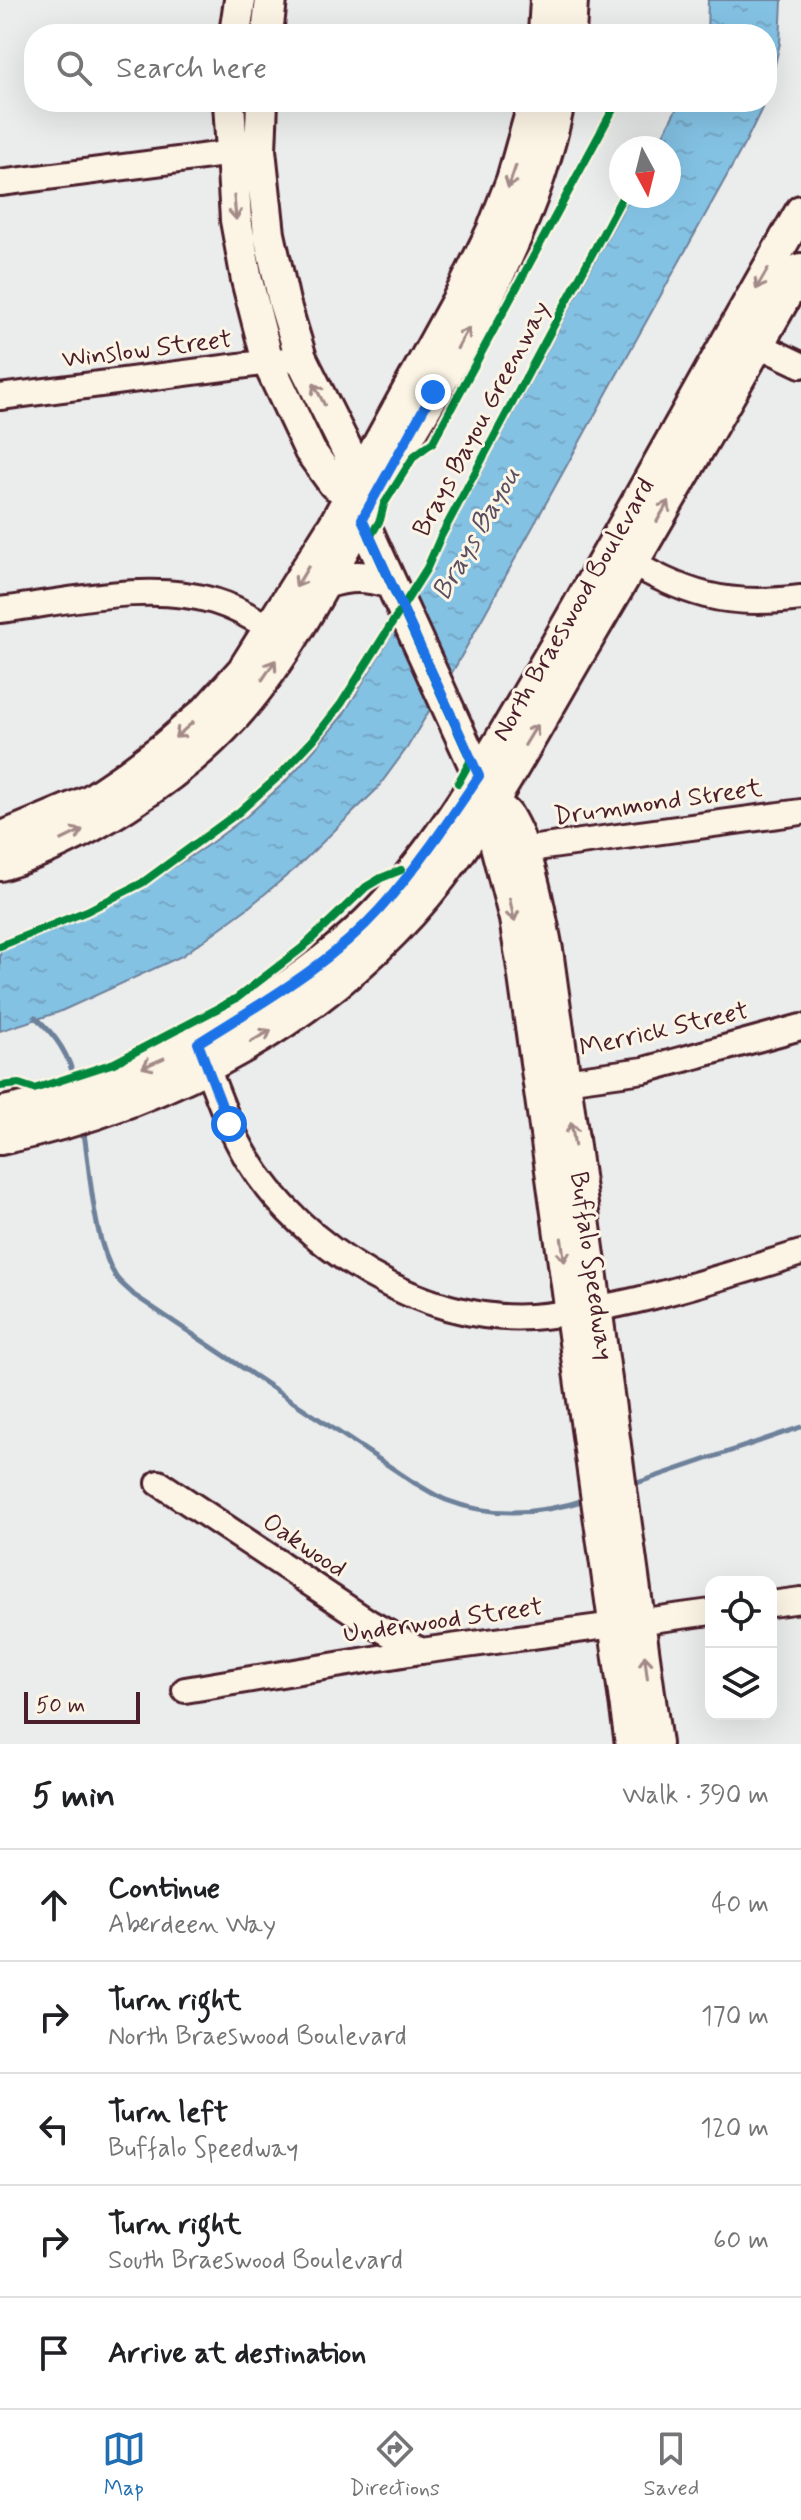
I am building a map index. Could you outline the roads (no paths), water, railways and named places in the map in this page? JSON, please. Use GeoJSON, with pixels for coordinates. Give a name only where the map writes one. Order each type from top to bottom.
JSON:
{"type":"FeatureCollection","features":[{"type":"Feature","properties":{"kind":"main road"},"geometry":{"type":"LineString","coordinates":[[236,24],[240,0]]}},
{"type":"Feature","properties":{"kind":"main road"},"geometry":{"type":"LineString","coordinates":[[268,24],[271,0]]}},
{"type":"Feature","properties":{"kind":"main road"},"geometry":{"type":"LineString","coordinates":[[545,24],[546,0]]}},
{"type":"Feature","properties":{"kind":"main road"},"geometry":{"type":"LineString","coordinates":[[571,24],[572,0]]}},
{"type":"Feature","properties":{"kind":"main road","name":"Buffalo Speedway"},"geometry":{"type":"LineString","coordinates":[[232,112],[269,234],[284,302],[301,358],[350,456],[357,506],[485,789],[493,834],[513,862],[520,948],[553,1083],[627,1624],[656,1744]]}},
{"type":"Feature","properties":{"kind":"main road","name":"Buffalo Speedway"},"geometry":{"type":"LineString","coordinates":[[259,112],[246,152],[236,220],[247,280],[268,362],[310,451],[334,484],[357,506]]}},
{"type":"Feature","properties":{"kind":"main road"},"geometry":{"type":"LineString","coordinates":[[0,865],[103,820],[154,786],[209,742],[258,687],[325,583],[388,425],[493,229],[512,180],[531,112]]}},
{"type":"Feature","properties":{"kind":"main road"},"geometry":{"type":"LineString","coordinates":[[0,838],[91,800],[162,749],[206,711],[243,670],[296,589],[357,506],[510,255],[537,186],[556,112]]}},
{"type":"Feature","properties":{"kind":"main road","name":"North Braeswood Boulevard"},"geometry":{"type":"LineString","coordinates":[[202,1055],[286,1021],[340,981],[401,925],[443,874],[485,789],[621,557],[731,331],[801,211]]}},
{"type":"Feature","properties":{"kind":"main road","name":"North Braeswood Boulevard"},"geometry":{"type":"LineString","coordinates":[[0,1139],[59,1112],[116,1093],[183,1080],[202,1055],[339,948],[379,911],[485,789],[516,713],[759,345],[801,269]]}},
{"type":"Feature","properties":{"kind":"main road"},"geometry":{"type":"LineString","coordinates":[[336,428],[356,434],[388,425]]}},
{"type":"Feature","properties":{"kind":"main road"},"geometry":{"type":"LineString","coordinates":[[325,583],[347,576],[377,579],[391,585]]}},
{"type":"Feature","properties":{"kind":"main road"},"geometry":{"type":"LineString","coordinates":[[451,715],[491,724],[516,713]]}},
{"type":"Feature","properties":{"kind":"main road"},"geometry":{"type":"LineString","coordinates":[[443,874],[468,864],[513,862]]}},
{"type":"Feature","properties":{"kind":"main road","name":"North Braeswood Boulevard"},"geometry":{"type":"LineString","coordinates":[[0,1113],[59,1112]]}},
{"type":"Feature","properties":{"kind":"main road","name":"Buffalo Speedway"},"geometry":{"type":"LineString","coordinates":[[627,1624],[631,1744]]}},
{"type":"Feature","properties":{"kind":"street"},"geometry":{"type":"LineString","coordinates":[[0,183],[246,152]]}},
{"type":"Feature","properties":{"kind":"street"},"geometry":{"type":"LineString","coordinates":[[731,331],[801,365]]}},
{"type":"Feature","properties":{"kind":"street","name":"Winslow Street"},"geometry":{"type":"LineString","coordinates":[[0,397],[301,358]]}},
{"type":"Feature","properties":{"kind":"street"},"geometry":{"type":"LineString","coordinates":[[621,557],[675,586],[715,599],[755,602],[801,598]]}},
{"type":"Feature","properties":{"kind":"street"},"geometry":{"type":"LineString","coordinates":[[0,610],[122,594],[172,593],[212,600],[238,610],[269,628]]}},
{"type":"Feature","properties":{"kind":"street","name":"Drummond Street"},"geometry":{"type":"LineString","coordinates":[[513,862],[801,812]]}},
{"type":"Feature","properties":{"kind":"street","name":"Merrick Street"},"geometry":{"type":"LineString","coordinates":[[553,1083],[644,1070],[801,1027]]}},
{"type":"Feature","properties":{"kind":"street"},"geometry":{"type":"LineString","coordinates":[[202,1055],[229,1124],[248,1160],[290,1213],[360,1270],[393,1287],[462,1310],[519,1317],[584,1309],[673,1292],[801,1253]]}},
{"type":"Feature","properties":{"kind":"street","name":"Oakwood"},"geometry":{"type":"LineString","coordinates":[[159,1483],[370,1623],[421,1651]]}},
{"type":"Feature","properties":{"kind":"street"},"geometry":{"type":"LineString","coordinates":[[777,1603],[801,1600]]}},
{"type":"Feature","properties":{"kind":"street","name":"Underwood Street"},"geometry":{"type":"LineString","coordinates":[[185,1690],[421,1651],[705,1613]]}},
{"type":"Feature","properties":{"kind":"water"},"geometry":{"type":"Polygon","coordinates":[[[708,0],[782,0],[777,56],[777,24],[707,24],[708,0]]]}},
{"type":"Feature","properties":{"kind":"water","name":"Brays Bayou"},"geometry":{"type":"Polygon","coordinates":[[[675,112],[760,112],[457,664],[407,748],[376,790],[296,868],[182,956],[59,1012],[0,1031],[0,950],[64,925],[140,889],[247,816],[284,783],[343,715],[414,598],[624,208],[681,208],[681,136],[662,136],[675,112]]]}},
{"type":"Feature","properties":{"kind":"waterway"},"geometry":{"type":"LineString","coordinates":[[35,1017],[61,1046],[75,1082]]}},
{"type":"Feature","properties":{"kind":"waterway"},"geometry":{"type":"LineString","coordinates":[[83,1127],[102,1244],[116,1277],[134,1295],[413,1482],[442,1498],[463,1506],[499,1512],[535,1511],[588,1499]]}},
{"type":"Feature","properties":{"kind":"waterway"},"geometry":{"type":"LineString","coordinates":[[631,1485],[801,1427]]}}]}
